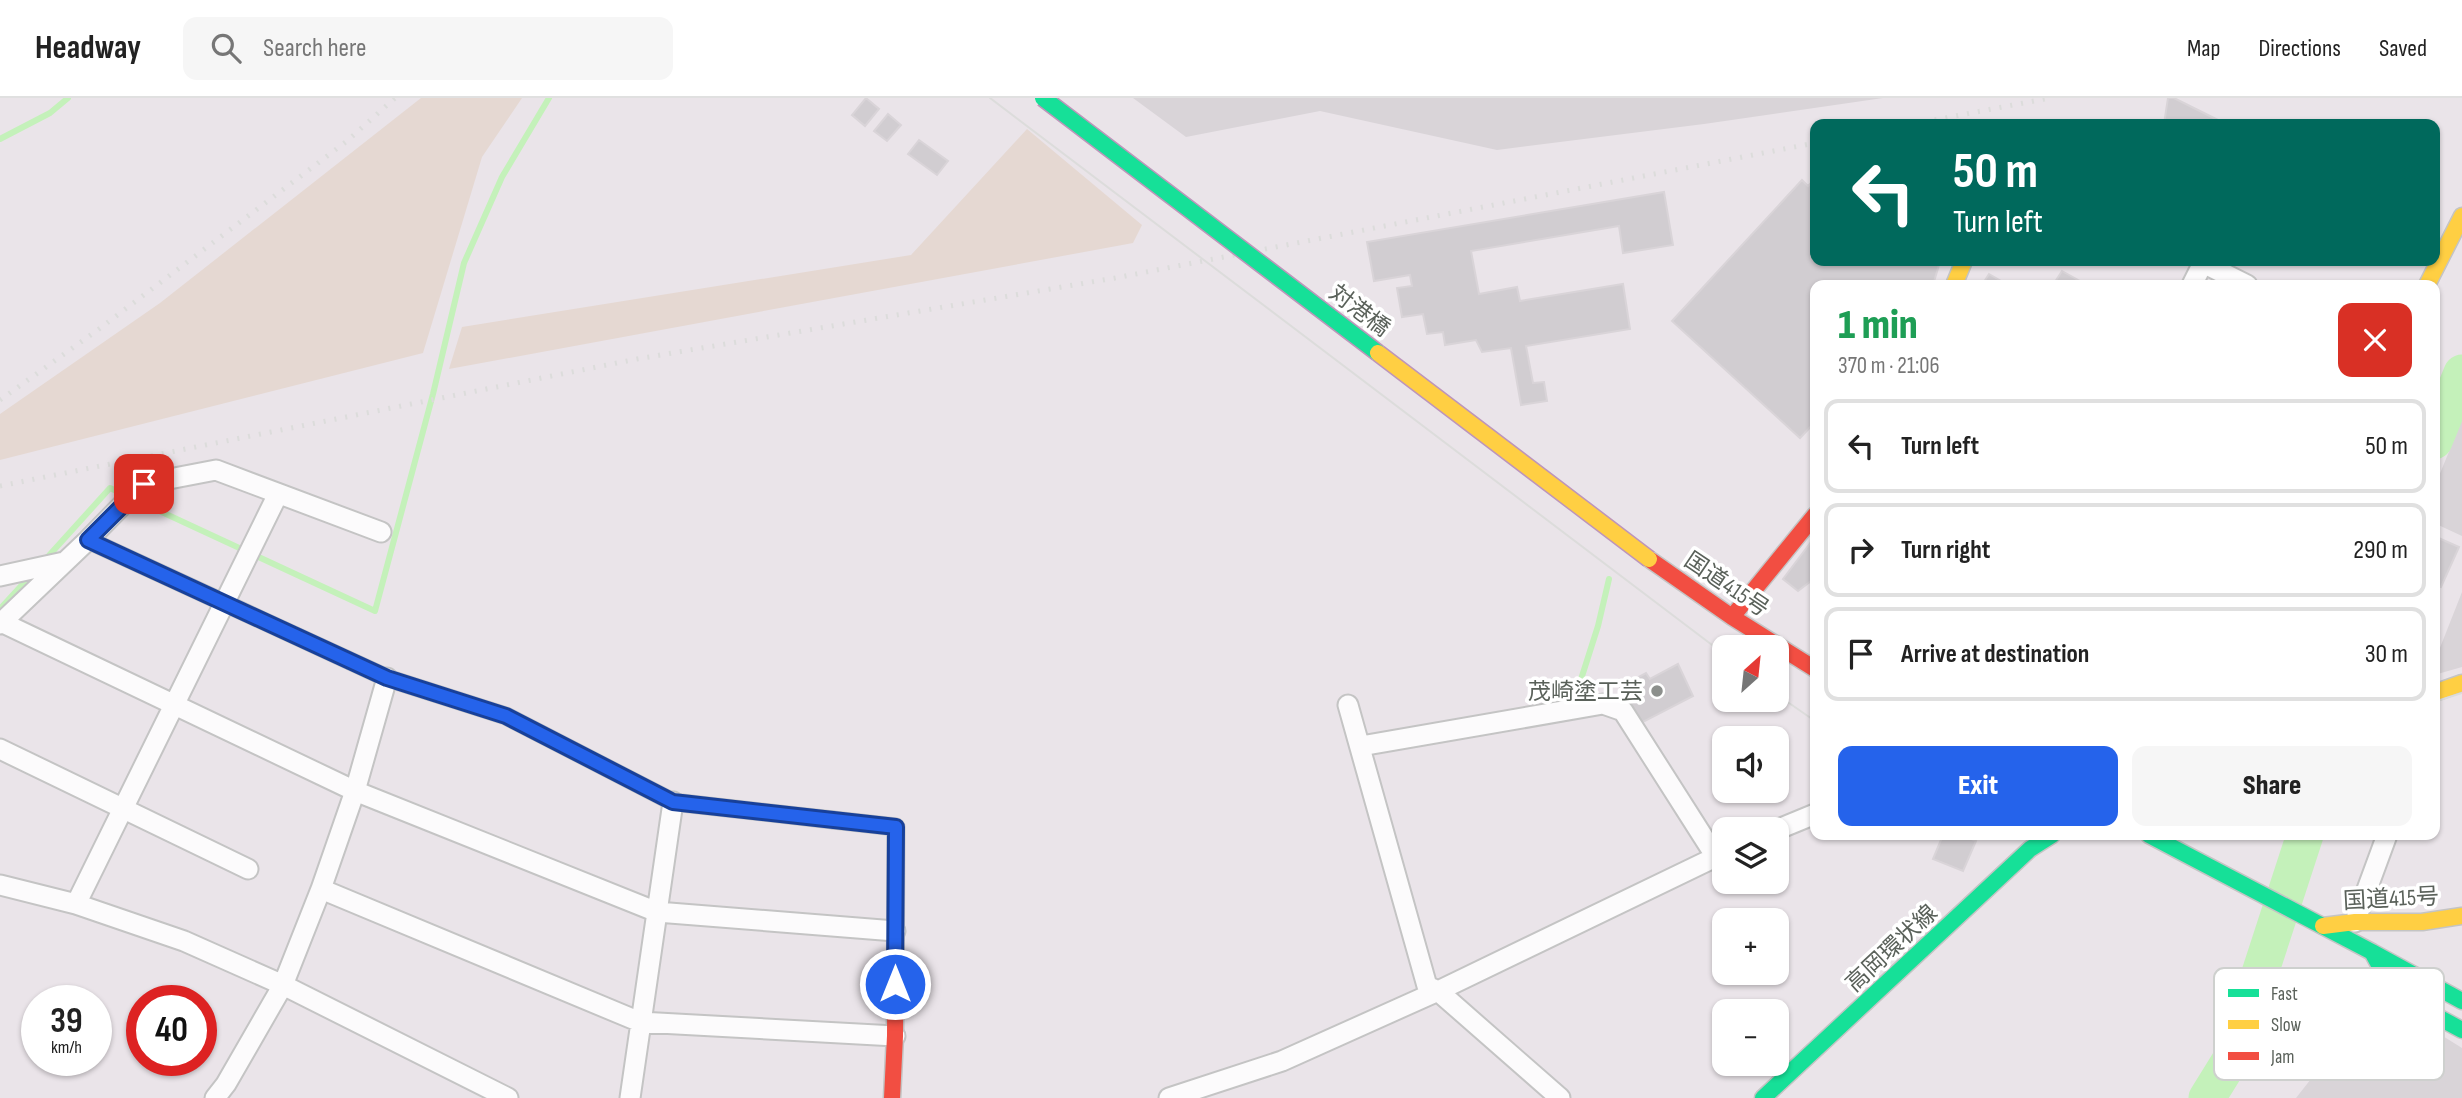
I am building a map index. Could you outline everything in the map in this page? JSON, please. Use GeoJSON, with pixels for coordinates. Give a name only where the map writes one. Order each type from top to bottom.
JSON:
{"type":"FeatureCollection","features":[{"type":"Feature","properties":{"kind":"main road","name":"対港橋"},"geometry":{"type":"LineString","coordinates":[[1043,98],[1649,559]]}},
{"type":"Feature","properties":{"kind":"main road"},"geometry":{"type":"LineString","coordinates":[[2440,259],[2462,216]]}},
{"type":"Feature","properties":{"kind":"main road"},"geometry":{"type":"LineString","coordinates":[[1732,617],[1810,521]]}},
{"type":"Feature","properties":{"kind":"main road"},"geometry":{"type":"LineString","coordinates":[[88,540],[387,678],[506,716],[673,802],[896,827],[892,1098]]}},
{"type":"Feature","properties":{"kind":"main road","name":"国道415号"},"geometry":{"type":"LineString","coordinates":[[1649,559],[1732,617],[1810,666]]}},
{"type":"Feature","properties":{"kind":"main road"},"geometry":{"type":"LineString","coordinates":[[2440,695],[2462,683]]}},
{"type":"Feature","properties":{"kind":"main road","name":"高岡環状線"},"geometry":{"type":"LineString","coordinates":[[1763,1098],[2030,849],[2044,840]]}},
{"type":"Feature","properties":{"kind":"main road","name":"国道415号"},"geometry":{"type":"LineString","coordinates":[[2159,840],[2401,968]]}},
{"type":"Feature","properties":{"kind":"main road","name":"国道415号"},"geometry":{"type":"LineString","coordinates":[[2318,922],[2422,922],[2462,916]]}},
{"type":"Feature","properties":{"kind":"main road"},"geometry":{"type":"LineString","coordinates":[[2372,952],[2381,968]]}},
{"type":"Feature","properties":{"kind":"main road","name":"国道415号"},"geometry":{"type":"LineString","coordinates":[[2444,991],[2462,1001]]}},
{"type":"Feature","properties":{"kind":"main road"},"geometry":{"type":"LineString","coordinates":[[2444,1021],[2462,1030]]}},
{"type":"Feature","properties":{"kind":"street"},"geometry":{"type":"LineString","coordinates":[[2209,266],[2237,280]]}},
{"type":"Feature","properties":{"kind":"street"},"geometry":{"type":"LineString","coordinates":[[381,532],[216,470],[144,484],[1,623],[355,791],[657,912],[895,932]]}},
{"type":"Feature","properties":{"kind":"street"},"geometry":{"type":"LineString","coordinates":[[76,904],[278,494]]}},
{"type":"Feature","properties":{"kind":"street"},"geometry":{"type":"LineString","coordinates":[[0,576],[66,562]]}},
{"type":"Feature","properties":{"kind":"street"},"geometry":{"type":"LineString","coordinates":[[215,1098],[226,1084],[283,985],[321,889],[355,791],[387,678]]}},
{"type":"Feature","properties":{"kind":"street"},"geometry":{"type":"LineString","coordinates":[[1361,746],[1603,704],[1623,711],[1712,843]]}},
{"type":"Feature","properties":{"kind":"street"},"geometry":{"type":"LineString","coordinates":[[1348,705],[1427,986],[1438,991],[1560,1098]]}},
{"type":"Feature","properties":{"kind":"street"},"geometry":{"type":"LineString","coordinates":[[0,749],[248,869]]}},
{"type":"Feature","properties":{"kind":"street"},"geometry":{"type":"LineString","coordinates":[[630,1098],[673,802]]}},
{"type":"Feature","properties":{"kind":"street"},"geometry":{"type":"LineString","coordinates":[[1789,825],[1810,816]]}},
{"type":"Feature","properties":{"kind":"street"},"geometry":{"type":"LineString","coordinates":[[2355,922],[2385,840]]}},
{"type":"Feature","properties":{"kind":"street"},"geometry":{"type":"LineString","coordinates":[[1169,1098],[1282,1061],[1438,991],[1712,859]]}},
{"type":"Feature","properties":{"kind":"street"},"geometry":{"type":"LineString","coordinates":[[0,885],[76,904],[184,942],[283,985],[508,1098]]}},
{"type":"Feature","properties":{"kind":"street"},"geometry":{"type":"LineString","coordinates":[[321,889],[640,1022],[895,1036]]}},
{"type":"Feature","properties":{"kind":"shaded area"},"geometry":{"type":"Polygon","coordinates":[[[421,98],[522,98],[482,157],[423,353],[0,460],[0,414],[160,303],[421,98]]]}},
{"type":"Feature","properties":{"kind":"shaded area"},"geometry":{"type":"Polygon","coordinates":[[[1133,98],[1883,98],[1497,150],[1320,111],[1186,137],[1133,98]]]}},
{"type":"Feature","properties":{"kind":"shaded area"},"geometry":{"type":"Polygon","coordinates":[[[1027,129],[1142,225],[1133,243],[449,369],[462,327],[911,255],[1027,129]]]}},
{"type":"Feature","properties":{"kind":"shaded area"},"geometry":{"type":"Polygon","coordinates":[[[2462,420],[2462,536],[2440,526],[2440,473],[2462,420]]]}},
{"type":"Feature","properties":{"kind":"shaded area"},"geometry":{"type":"Polygon","coordinates":[[[2462,592],[2462,667],[2440,673],[2440,648],[2462,592]]]}},
{"type":"Feature","properties":{"kind":"shaded area"},"geometry":{"type":"Polygon","coordinates":[[[2444,1037],[2462,1048],[2462,1098],[2296,1098],[2310,1080],[2444,1080],[2444,1037]]]}},
{"type":"Feature","properties":{"kind":"building"},"geometry":{"type":"Polygon","coordinates":[[[866,98],[879,109],[865,126],[852,115],[866,98]]]}},
{"type":"Feature","properties":{"kind":"building"},"geometry":{"type":"Polygon","coordinates":[[[2168,98],[2174,98],[2216,119],[2165,119],[2168,98]]]}},
{"type":"Feature","properties":{"kind":"building"},"geometry":{"type":"Polygon","coordinates":[[[888,114],[901,125],[887,141],[874,131],[888,114]]]}},
{"type":"Feature","properties":{"kind":"building"},"geometry":{"type":"Polygon","coordinates":[[[919,140],[948,161],[937,175],[908,154],[919,140]]]}},
{"type":"Feature","properties":{"kind":"building"},"geometry":{"type":"Polygon","coordinates":[[[1802,180],[1808,186],[1810,184],[1810,266],[1939,266],[1934,280],[1810,280],[1810,427],[1800,438],[1672,321],[1802,180]]]}},
{"type":"Feature","properties":{"kind":"building"},"geometry":{"type":"Polygon","coordinates":[[[1664,192],[1673,245],[1623,253],[1619,226],[1471,251],[1479,294],[1517,287],[1520,301],[1623,284],[1630,329],[1526,346],[1533,383],[1544,382],[1547,401],[1521,405],[1511,348],[1482,352],[1476,340],[1445,345],[1443,332],[1427,334],[1423,314],[1402,317],[1397,288],[1412,286],[1410,275],[1374,281],[1367,242],[1664,192]]]}},
{"type":"Feature","properties":{"kind":"building"},"geometry":{"type":"Polygon","coordinates":[[[2062,271],[2078,280],[2056,280],[2062,271]]]}},
{"type":"Feature","properties":{"kind":"building"},"geometry":{"type":"Polygon","coordinates":[[[1989,274],[1999,280],[1985,280],[1989,274]]]}},
{"type":"Feature","properties":{"kind":"building"},"geometry":{"type":"Polygon","coordinates":[[[2440,539],[2459,547],[2440,587],[2440,539]]]}},
{"type":"Feature","properties":{"kind":"building"},"geometry":{"type":"Polygon","coordinates":[[[1810,543],[1810,582],[1798,591],[1783,579],[1810,543]]]}},
{"type":"Feature","properties":{"kind":"building","name":"茂崎塗工芸"},"geometry":{"type":"Polygon","coordinates":[[[1678,664],[1693,696],[1641,723],[1620,687],[1646,673],[1650,679],[1678,664]]]}},
{"type":"Feature","properties":{"kind":"building"},"geometry":{"type":"Polygon","coordinates":[[[1941,840],[1976,841],[1963,871],[1933,859],[1941,840]]]}},
{"type":"Feature","properties":{"kind":"waterway"},"geometry":{"type":"LineString","coordinates":[[0,139],[50,113],[68,98]]}},
{"type":"Feature","properties":{"kind":"waterway"},"geometry":{"type":"LineString","coordinates":[[44,561],[110,488],[375,611],[433,394],[464,263],[502,177],[549,98]]}},
{"type":"Feature","properties":{"kind":"waterway"},"geometry":{"type":"LineString","coordinates":[[2440,426],[2462,373]]}},
{"type":"Feature","properties":{"kind":"waterway"},"geometry":{"type":"LineString","coordinates":[[0,609],[32,574]]}},
{"type":"Feature","properties":{"kind":"waterway"},"geometry":{"type":"LineString","coordinates":[[1576,695],[1598,626],[1609,579]]}},
{"type":"Feature","properties":{"kind":"waterway"},"geometry":{"type":"LineString","coordinates":[[2262,968],[2303,840]]}},
{"type":"Feature","properties":{"kind":"waterway"},"geometry":{"type":"LineString","coordinates":[[2207,1098],[2218,1080]]}},
{"type":"Feature","properties":{"kind":"tram line"},"geometry":{"type":"LineString","coordinates":[[990,98],[1712,645]]}},
{"type":"Feature","properties":{"kind":"tram line"},"geometry":{"type":"LineString","coordinates":[[2440,700],[2462,693]]}},
{"type":"Feature","properties":{"kind":"tram line"},"geometry":{"type":"LineString","coordinates":[[1789,703],[1810,718]]}},
{"type":"Feature","properties":{"kind":"railway"},"geometry":{"type":"LineString","coordinates":[[0,400],[99,329],[347,141],[395,98]]}},
{"type":"Feature","properties":{"kind":"railway"},"geometry":{"type":"LineString","coordinates":[[1939,119],[2050,98]]}},
{"type":"Feature","properties":{"kind":"railway"},"geometry":{"type":"LineString","coordinates":[[0,486],[637,359],[1115,278],[1810,144]]}},
{"type":"Feature","properties":{"kind":"traffic: fast"},"geometry":{"type":"LineString","coordinates":[[1043,98],[1378,353]]}},
{"type":"Feature","properties":{"kind":"traffic: fast"},"geometry":{"type":"LineString","coordinates":[[88,540],[387,678],[506,716],[673,802],[833,820]]}},
{"type":"Feature","properties":{"kind":"traffic: fast"},"geometry":{"type":"LineString","coordinates":[[1763,1098],[2030,849],[2044,840]]}},
{"type":"Feature","properties":{"kind":"traffic: fast"},"geometry":{"type":"LineString","coordinates":[[2159,840],[2372,952],[2381,968]]}},
{"type":"Feature","properties":{"kind":"traffic: fast"},"geometry":{"type":"LineString","coordinates":[[2372,952],[2401,968]]}},
{"type":"Feature","properties":{"kind":"traffic: fast"},"geometry":{"type":"LineString","coordinates":[[2444,991],[2462,1001]]}},
{"type":"Feature","properties":{"kind":"traffic: fast"},"geometry":{"type":"LineString","coordinates":[[2444,1020],[2462,1030]]}},
{"type":"Feature","properties":{"kind":"traffic: slow"},"geometry":{"type":"LineString","coordinates":[[2440,259],[2462,216]]}},
{"type":"Feature","properties":{"kind":"traffic: slow"},"geometry":{"type":"LineString","coordinates":[[1956,280],[1962,266]]}},
{"type":"Feature","properties":{"kind":"traffic: slow"},"geometry":{"type":"LineString","coordinates":[[2430,280],[2437,266]]}},
{"type":"Feature","properties":{"kind":"traffic: slow"},"geometry":{"type":"LineString","coordinates":[[1378,353],[1649,559]]}},
{"type":"Feature","properties":{"kind":"traffic: slow"},"geometry":{"type":"LineString","coordinates":[[2440,691],[2462,683]]}},
{"type":"Feature","properties":{"kind":"traffic: slow"},"geometry":{"type":"LineString","coordinates":[[2323,926],[2355,922],[2422,922],[2462,916]]}},
{"type":"Feature","properties":{"kind":"traffic: jam"},"geometry":{"type":"LineString","coordinates":[[1732,617],[1810,521]]}},
{"type":"Feature","properties":{"kind":"traffic: jam"},"geometry":{"type":"LineString","coordinates":[[1649,559],[1732,617],[1810,666]]}},
{"type":"Feature","properties":{"kind":"traffic: jam"},"geometry":{"type":"LineString","coordinates":[[833,820],[896,827],[892,1098]]}},
{"type":"Feature","properties":{"kind":"place","name":"茂崎塗工芸"},"geometry":{"type":"Point","coordinates":[1657,691]}},
{"type":"Feature","properties":{"kind":"route"},"geometry":{"type":"LineString","coordinates":[[144,484],[88,540],[387,678],[506,716],[673,802],[896,827],[895,984]]}}]}
